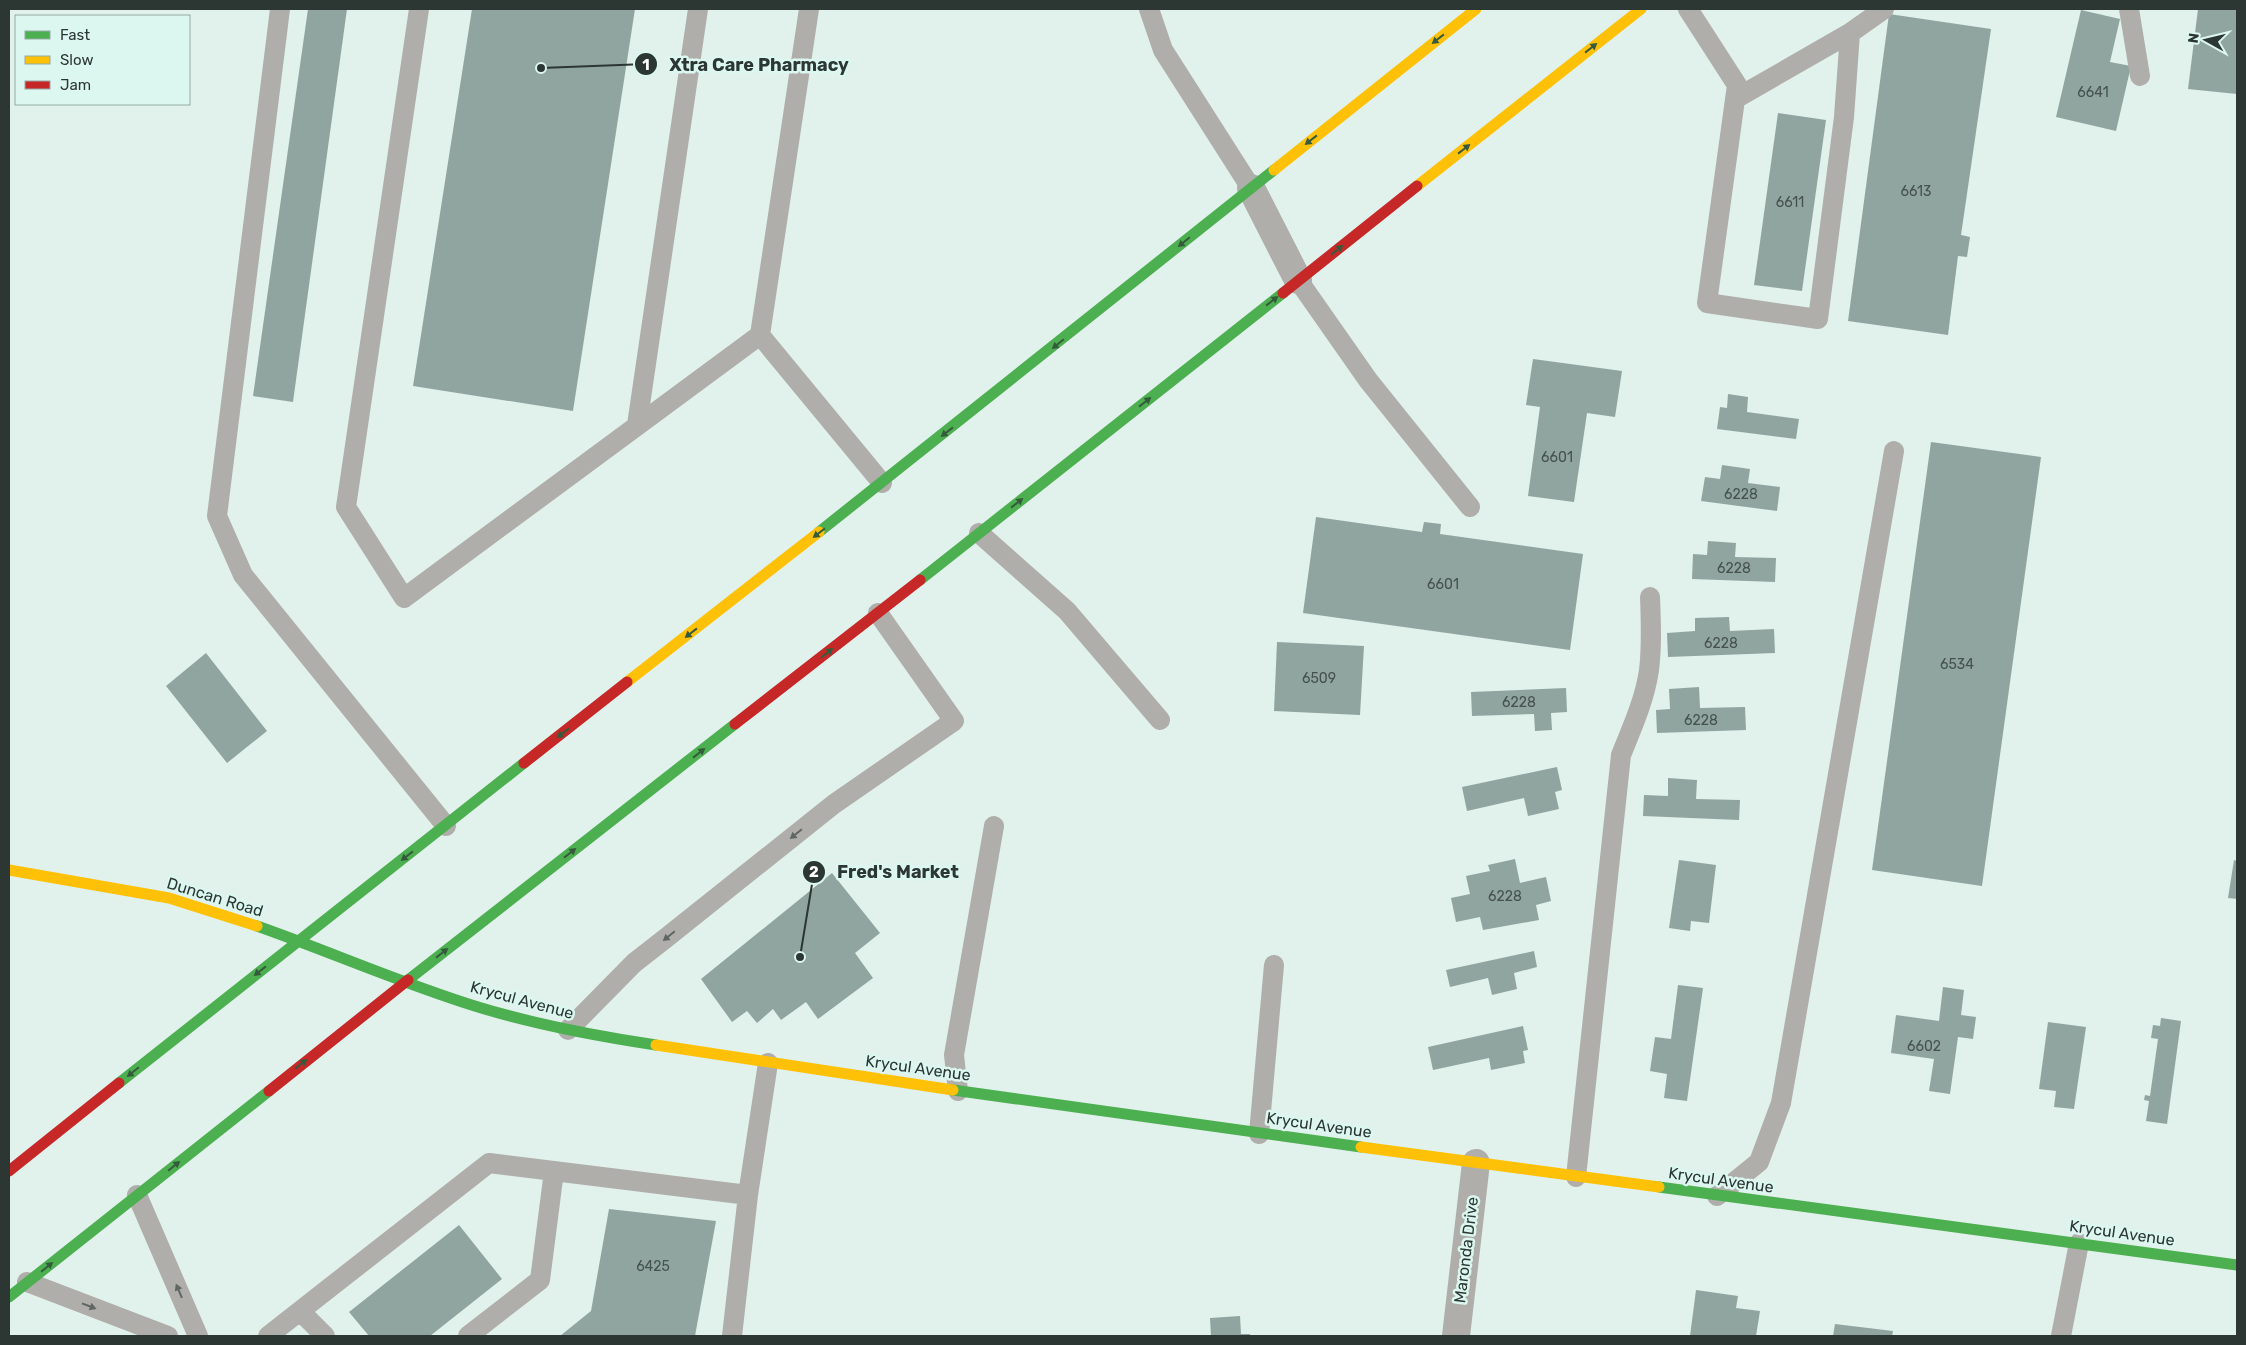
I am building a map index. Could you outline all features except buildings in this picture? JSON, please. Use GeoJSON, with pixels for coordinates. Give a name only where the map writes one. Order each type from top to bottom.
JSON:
{"type":"FeatureCollection","features":[{"type":"Feature","properties":{"kind":"main road"},"geometry":{"type":"LineString","coordinates":[[9,1171],[298,940],[882,483],[1476,9]]}},
{"type":"Feature","properties":{"kind":"main road"},"geometry":{"type":"LineString","coordinates":[[9,1297],[404,983],[878,613],[1641,9]]}},
{"type":"Feature","properties":{"kind":"main road","name":"Duncan Road"},"geometry":{"type":"LineString","coordinates":[[9,870],[103,885],[216,911],[298,940],[404,983]]}},
{"type":"Feature","properties":{"kind":"main road","name":"Krycul Avenue"},"geometry":{"type":"LineString","coordinates":[[404,983],[514,1018],[568,1030],[768,1063],[1259,1134],[2237,1265]]}},
{"type":"Feature","properties":{"kind":"street"},"geometry":{"type":"LineString","coordinates":[[1251,188],[1298,280]]}},
{"type":"Feature","properties":{"kind":"street","name":"Maronda Drive"},"geometry":{"type":"LineString","coordinates":[[1456,1336],[1476,1163]]}},
{"type":"Feature","properties":{"kind":"lane"},"geometry":{"type":"LineString","coordinates":[[280,9],[218,516],[243,575],[446,826]]}},
{"type":"Feature","properties":{"kind":"lane"},"geometry":{"type":"LineString","coordinates":[[419,9],[346,507],[404,598],[760,335],[809,9]]}},
{"type":"Feature","properties":{"kind":"lane"},"geometry":{"type":"LineString","coordinates":[[637,425],[698,9]]}},
{"type":"Feature","properties":{"kind":"lane"},"geometry":{"type":"LineString","coordinates":[[1149,9],[1163,50],[1251,188]]}},
{"type":"Feature","properties":{"kind":"lane"},"geometry":{"type":"LineString","coordinates":[[1688,9],[1737,85],[1707,303],[1818,320],[1844,117],[1850,33]]}},
{"type":"Feature","properties":{"kind":"lane"},"geometry":{"type":"LineString","coordinates":[[1735,99],[1850,33],[1884,9]]}},
{"type":"Feature","properties":{"kind":"lane"},"geometry":{"type":"LineString","coordinates":[[2129,9],[2140,76]]}},
{"type":"Feature","properties":{"kind":"lane"},"geometry":{"type":"LineString","coordinates":[[1298,280],[1368,380],[1470,507]]}},
{"type":"Feature","properties":{"kind":"lane"},"geometry":{"type":"LineString","coordinates":[[760,335],[882,483]]}},
{"type":"Feature","properties":{"kind":"lane"},"geometry":{"type":"LineString","coordinates":[[1717,1196],[1759,1162],[1781,1103],[1894,451]]}},
{"type":"Feature","properties":{"kind":"lane"},"geometry":{"type":"LineString","coordinates":[[979,533],[1067,611],[1160,720]]}},
{"type":"Feature","properties":{"kind":"lane"},"geometry":{"type":"LineString","coordinates":[[1576,1177],[1621,755],[1637,714],[1649,672],[1652,640],[1650,597]]}},
{"type":"Feature","properties":{"kind":"lane"},"geometry":{"type":"LineString","coordinates":[[568,1030],[634,964],[834,804],[954,721],[878,613]]}},
{"type":"Feature","properties":{"kind":"lane"},"geometry":{"type":"LineString","coordinates":[[958,1091],[954,1055],[994,826]]}},
{"type":"Feature","properties":{"kind":"lane"},"geometry":{"type":"LineString","coordinates":[[1259,1134],[1274,965]]}},
{"type":"Feature","properties":{"kind":"lane"},"geometry":{"type":"LineString","coordinates":[[732,1336],[748,1196],[768,1063]]}},
{"type":"Feature","properties":{"kind":"lane"},"geometry":{"type":"LineString","coordinates":[[268,1336],[489,1163],[748,1196]]}},
{"type":"Feature","properties":{"kind":"lane"},"geometry":{"type":"LineString","coordinates":[[468,1336],[540,1280],[554,1171]]}},
{"type":"Feature","properties":{"kind":"lane"},"geometry":{"type":"LineString","coordinates":[[137,1195],[198,1336]]}},
{"type":"Feature","properties":{"kind":"lane"},"geometry":{"type":"LineString","coordinates":[[2061,1336],[2079,1243]]}},
{"type":"Feature","properties":{"kind":"lane"},"geometry":{"type":"LineString","coordinates":[[27,1282],[168,1336]]}},
{"type":"Feature","properties":{"kind":"lane"},"geometry":{"type":"LineString","coordinates":[[300,1311],[325,1336]]}},
{"type":"Feature","properties":{"kind":"traffic: fast"},"geometry":{"type":"LineString","coordinates":[[819,532],[1274,170]]}},
{"type":"Feature","properties":{"kind":"traffic: fast"},"geometry":{"type":"LineString","coordinates":[[920,580],[1283,293]]}},
{"type":"Feature","properties":{"kind":"traffic: fast"},"geometry":{"type":"LineString","coordinates":[[408,980],[735,724]]}},
{"type":"Feature","properties":{"kind":"traffic: fast"},"geometry":{"type":"LineString","coordinates":[[119,1083],[524,763]]}},
{"type":"Feature","properties":{"kind":"traffic: fast"},"geometry":{"type":"LineString","coordinates":[[257,926],[478,1007],[567,1029],[656,1045]]}},
{"type":"Feature","properties":{"kind":"traffic: fast"},"geometry":{"type":"LineString","coordinates":[[953,1090],[1361,1147]]}},
{"type":"Feature","properties":{"kind":"traffic: fast"},"geometry":{"type":"LineString","coordinates":[[9,1297],[269,1091]]}},
{"type":"Feature","properties":{"kind":"traffic: fast"},"geometry":{"type":"LineString","coordinates":[[1659,1187],[2237,1265]]}},
{"type":"Feature","properties":{"kind":"traffic: slow"},"geometry":{"type":"LineString","coordinates":[[1274,170],[1476,9]]}},
{"type":"Feature","properties":{"kind":"traffic: slow"},"geometry":{"type":"LineString","coordinates":[[1417,186],[1641,9]]}},
{"type":"Feature","properties":{"kind":"traffic: slow"},"geometry":{"type":"LineString","coordinates":[[627,682],[819,532]]}},
{"type":"Feature","properties":{"kind":"traffic: slow"},"geometry":{"type":"LineString","coordinates":[[9,870],[169,898],[257,926]]}},
{"type":"Feature","properties":{"kind":"traffic: slow"},"geometry":{"type":"LineString","coordinates":[[656,1045],[953,1090]]}},
{"type":"Feature","properties":{"kind":"traffic: slow"},"geometry":{"type":"LineString","coordinates":[[1361,1147],[1659,1187]]}},
{"type":"Feature","properties":{"kind":"traffic: jam"},"geometry":{"type":"LineString","coordinates":[[1283,293],[1417,186]]}},
{"type":"Feature","properties":{"kind":"traffic: jam"},"geometry":{"type":"LineString","coordinates":[[735,724],[920,580]]}},
{"type":"Feature","properties":{"kind":"traffic: jam"},"geometry":{"type":"LineString","coordinates":[[524,763],[627,682]]}},
{"type":"Feature","properties":{"kind":"traffic: jam"},"geometry":{"type":"LineString","coordinates":[[269,1091],[408,980]]}},
{"type":"Feature","properties":{"kind":"traffic: jam"},"geometry":{"type":"LineString","coordinates":[[9,1171],[119,1083]]}},
{"type":"Feature","properties":{"kind":"place","name":"Xtra Care Pharmacy"},"geometry":{"type":"Point","coordinates":[541,68]}},
{"type":"Feature","properties":{"kind":"place","name":"Fred's Market"},"geometry":{"type":"Point","coordinates":[800,957]}}]}
